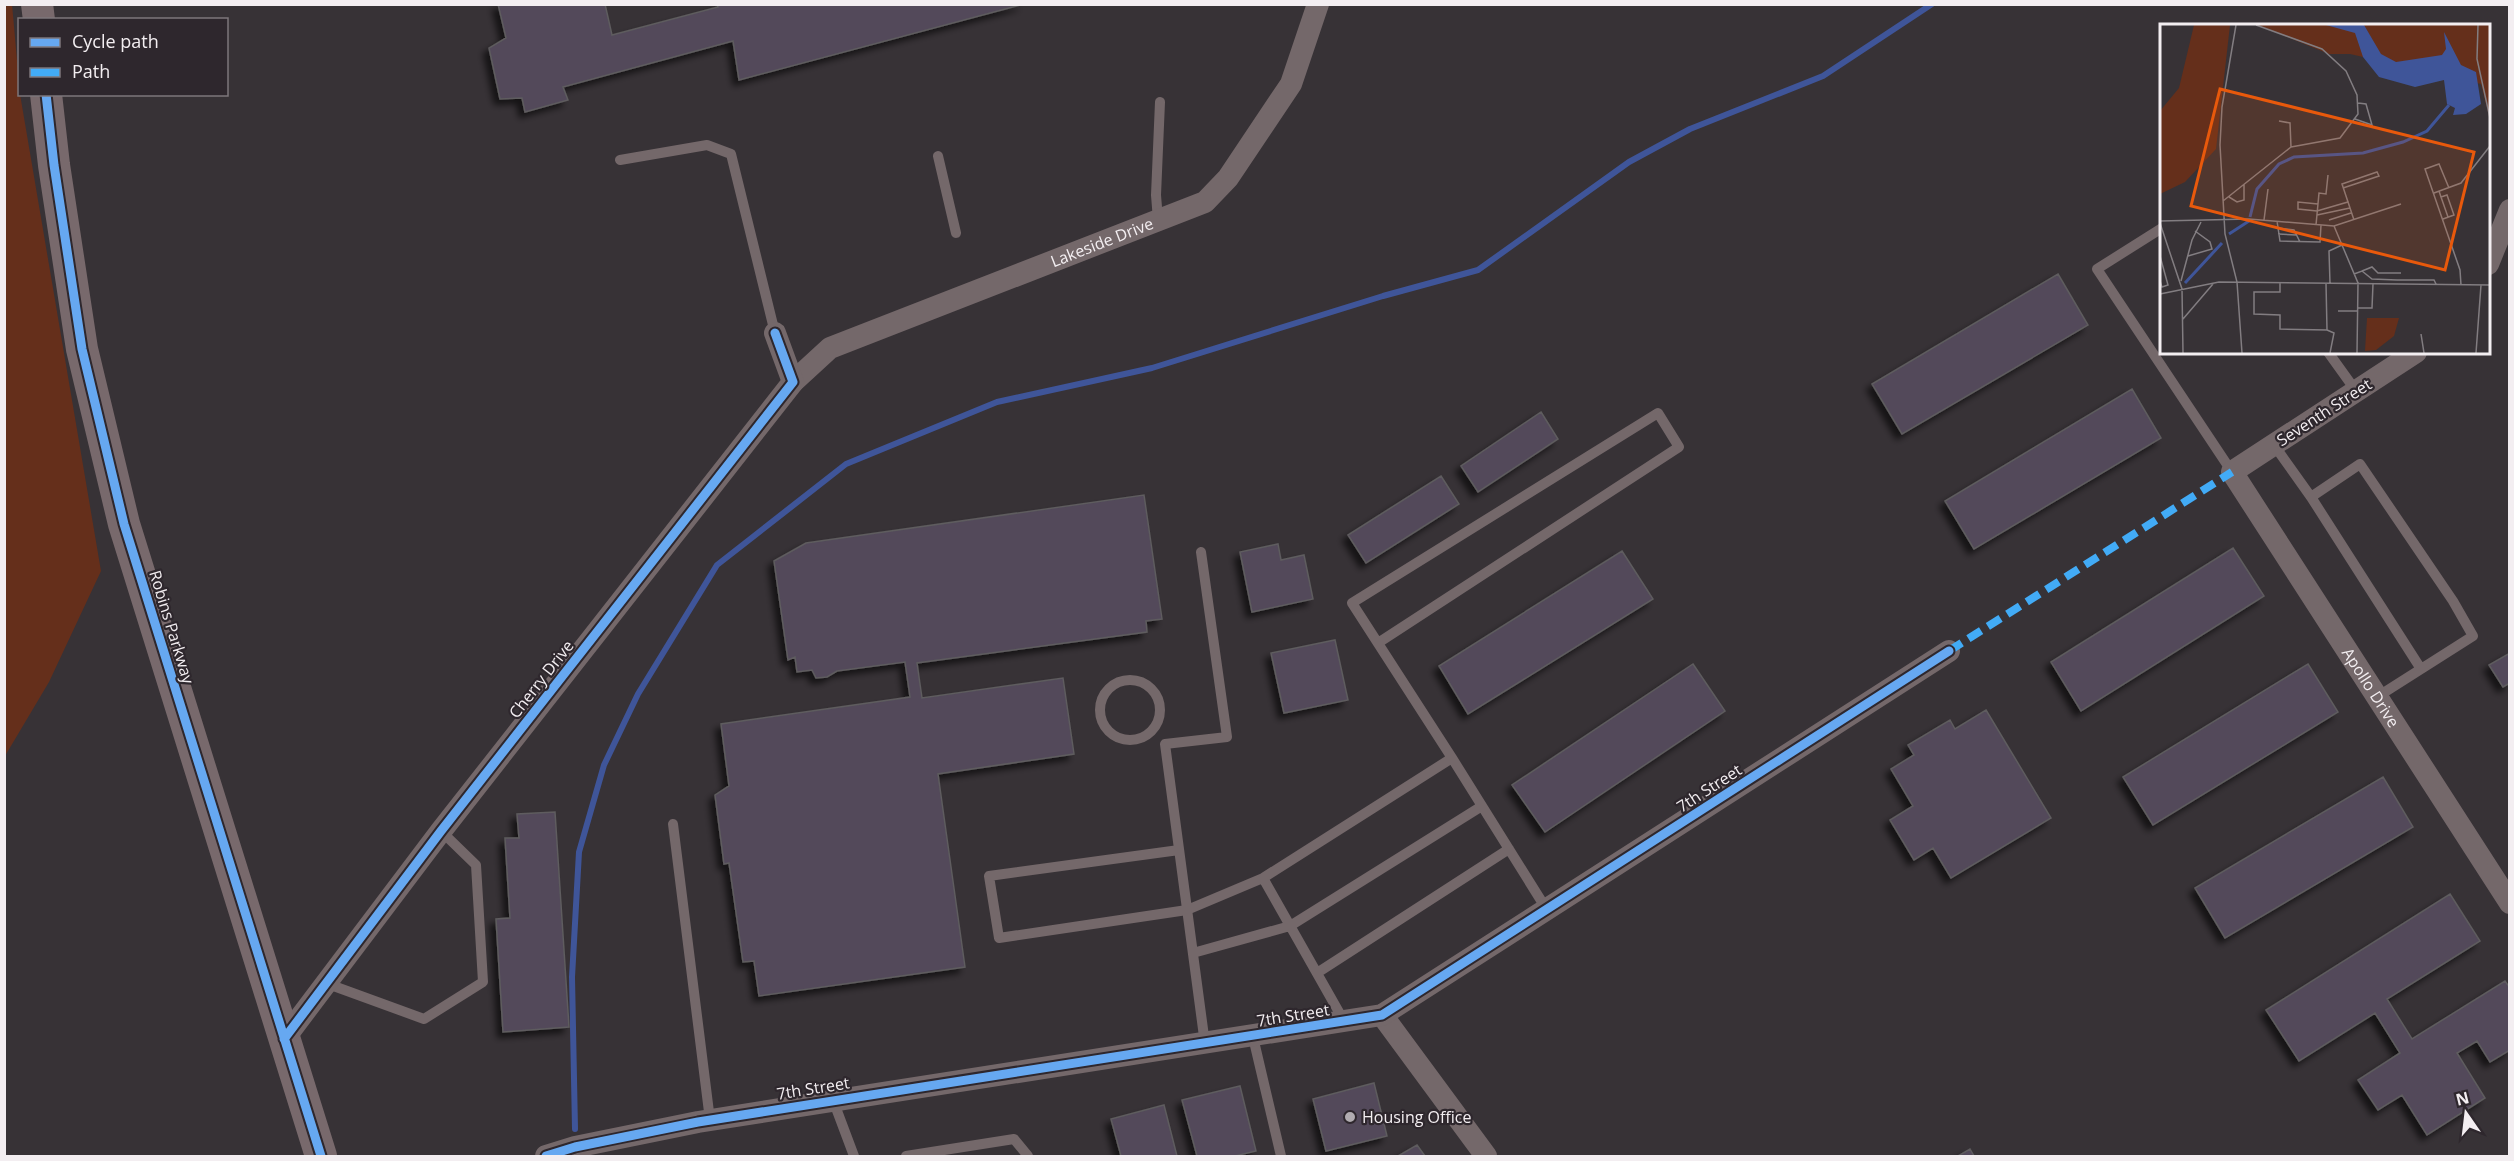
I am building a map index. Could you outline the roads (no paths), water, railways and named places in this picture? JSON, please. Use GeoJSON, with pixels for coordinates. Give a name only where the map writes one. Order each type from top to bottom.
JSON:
{"type":"FeatureCollection","features":[{"type":"Feature","properties":{"kind":"street","name":"Lakeside Drive"},"geometry":{"type":"LineString","coordinates":[[793,382],[830,348],[1204,202],[1228,178],[1291,84],[1318,4]]}},
{"type":"Feature","properties":{"kind":"street","name":"Robins Parkway"},"geometry":{"type":"LineString","coordinates":[[46,96],[54,165],[82,349],[124,524],[321,1156]]}},
{"type":"Feature","properties":{"kind":"street"},"geometry":{"type":"LineString","coordinates":[[2490,259],[2510,210]]}},
{"type":"Feature","properties":{"kind":"street"},"geometry":{"type":"LineString","coordinates":[[775,333],[793,382]]}},
{"type":"Feature","properties":{"kind":"street","name":"Seventh Street"},"geometry":{"type":"LineString","coordinates":[[2232,472],[2413,354]]}},
{"type":"Feature","properties":{"kind":"street","name":"Cherry Drive"},"geometry":{"type":"LineString","coordinates":[[284,1039],[328,984],[441,831],[793,382]]}},
{"type":"Feature","properties":{"kind":"street","name":"Apollo Drive"},"geometry":{"type":"LineString","coordinates":[[2232,472],[2510,903]]}},
{"type":"Feature","properties":{"kind":"street","name":"7th Street"},"geometry":{"type":"LineString","coordinates":[[546,1156],[575,1147],[710,1120],[1382,1016],[1949,651]]}},
{"type":"Feature","properties":{"kind":"street"},"geometry":{"type":"LineString","coordinates":[[1382,1016],[1486,1156]]}},
{"type":"Feature","properties":{"kind":"lane"},"geometry":{"type":"LineString","coordinates":[[1158,221],[1156,195],[1160,102]]}},
{"type":"Feature","properties":{"kind":"lane"},"geometry":{"type":"LineString","coordinates":[[620,160],[707,145],[731,154],[775,333]]}},
{"type":"Feature","properties":{"kind":"lane"},"geometry":{"type":"LineString","coordinates":[[938,156],[956,233]]}},
{"type":"Feature","properties":{"kind":"lane"},"geometry":{"type":"LineString","coordinates":[[2160,229],[2097,269],[2232,472]]}},
{"type":"Feature","properties":{"kind":"lane"},"geometry":{"type":"LineString","coordinates":[[2329,354],[2356,391]]}},
{"type":"Feature","properties":{"kind":"lane"},"geometry":{"type":"LineString","coordinates":[[1378,643],[1679,447],[1658,413],[1352,603],[1547,910]]}},
{"type":"Feature","properties":{"kind":"lane"},"geometry":{"type":"LineString","coordinates":[[2274,445],[2311,497],[2421,669]]}},
{"type":"Feature","properties":{"kind":"lane"},"geometry":{"type":"LineString","coordinates":[[2311,497],[2360,464],[2453,601],[2473,636],[2377,697]]}},
{"type":"Feature","properties":{"kind":"lane"},"geometry":{"type":"LineString","coordinates":[[1165,744],[1227,737],[1201,552]]}},
{"type":"Feature","properties":{"kind":"lane"},"geometry":{"type":"LineString","coordinates":[[1133,680],[1151,687],[1157,695],[1161,714],[1152,732],[1144,738],[1124,740],[1106,729],[1101,721],[1101,700],[1114,684],[1133,680]]}},
{"type":"Feature","properties":{"kind":"lane"},"geometry":{"type":"LineString","coordinates":[[1152,732],[1165,744],[1205,1044]]}},
{"type":"Feature","properties":{"kind":"lane"},"geometry":{"type":"LineString","coordinates":[[1179,850],[989,876],[999,938],[1187,910],[1263,878],[1452,758]]}},
{"type":"Feature","properties":{"kind":"lane"},"geometry":{"type":"LineString","coordinates":[[1193,953],[1290,926],[1482,806]]}},
{"type":"Feature","properties":{"kind":"lane"},"geometry":{"type":"LineString","coordinates":[[673,824],[710,1120]]}},
{"type":"Feature","properties":{"kind":"lane"},"geometry":{"type":"LineString","coordinates":[[328,984],[424,1019],[483,982],[476,865],[441,831]]}},
{"type":"Feature","properties":{"kind":"lane"},"geometry":{"type":"LineString","coordinates":[[1317,973],[1509,849]]}},
{"type":"Feature","properties":{"kind":"lane"},"geometry":{"type":"LineString","coordinates":[[1263,878],[1344,1022]]}},
{"type":"Feature","properties":{"kind":"lane"},"geometry":{"type":"LineString","coordinates":[[1253,1036],[1281,1156]]}},
{"type":"Feature","properties":{"kind":"lane"},"geometry":{"type":"LineString","coordinates":[[833,1100],[854,1156]]}},
{"type":"Feature","properties":{"kind":"lane"},"geometry":{"type":"LineString","coordinates":[[906,1156],[1014,1139],[1028,1156]]}},
{"type":"Feature","properties":{"kind":"waterway"},"geometry":{"type":"LineString","coordinates":[[575,1129],[572,977],[579,852],[604,765],[638,694],[717,565],[846,464],[997,402],[1152,368],[1383,296],[1478,270],[1629,162],[1690,129],[1823,76],[1932,4]]}},
{"type":"Feature","properties":{"kind":"place","name":"Housing Office"},"geometry":{"type":"Point","coordinates":[1350,1117]}}]}
